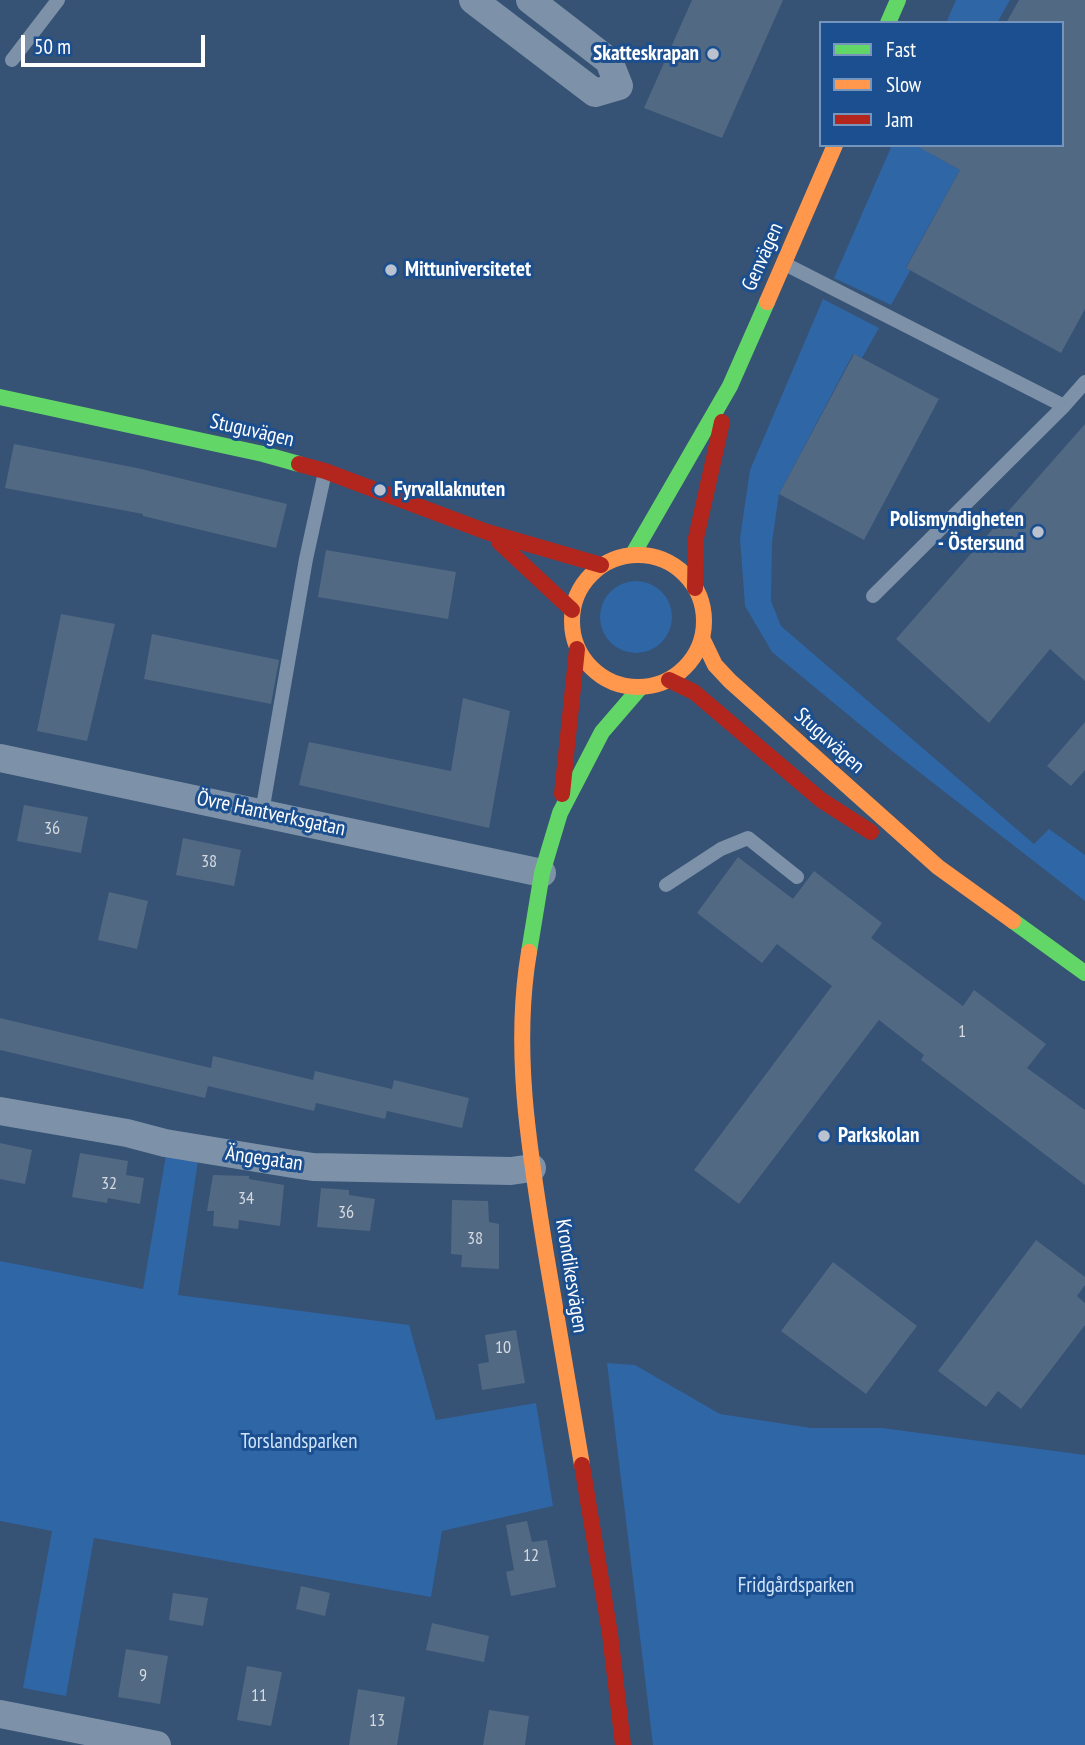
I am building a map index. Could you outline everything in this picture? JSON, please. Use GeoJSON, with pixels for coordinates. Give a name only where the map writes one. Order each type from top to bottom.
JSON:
{"type":"FeatureCollection","features":[{"type":"Feature","properties":{"kind":"main road"},"geometry":{"type":"LineString","coordinates":[[889,21],[898,0]]}},
{"type":"Feature","properties":{"kind":"main road","name":"Genvägen"},"geometry":{"type":"LineString","coordinates":[[634,554],[730,386],[834,147]]}},
{"type":"Feature","properties":{"kind":"main road","name":"Genvägen"},"geometry":{"type":"LineString","coordinates":[[695,588],[696,538],[730,386]]}},
{"type":"Feature","properties":{"kind":"main road","name":"Stuguvägen"},"geometry":{"type":"LineString","coordinates":[[0,397],[263,454],[325,471],[487,532],[601,565]]}},
{"type":"Feature","properties":{"kind":"main road","name":"Stuguvägen"},"geometry":{"type":"LineString","coordinates":[[487,532],[572,610]]}},
{"type":"Feature","properties":{"kind":"main road"},"geometry":{"type":"LineString","coordinates":[[634,554],[658,558],[680,569],[695,588],[704,612],[702,638],[690,662],[669,680],[640,688],[614,683],[592,670],[577,649],[572,630],[572,610],[582,585],[601,565],[634,554]]}},
{"type":"Feature","properties":{"kind":"main road","name":"Stuguvägen"},"geometry":{"type":"LineString","coordinates":[[702,638],[715,665],[730,681],[938,867]]}},
{"type":"Feature","properties":{"kind":"main road","name":"Krondikesvägen"},"geometry":{"type":"LineString","coordinates":[[560,813],[577,649]]}},
{"type":"Feature","properties":{"kind":"main road","name":"Stuguvägen"},"geometry":{"type":"LineString","coordinates":[[669,680],[694,692],[821,800],[861,827],[938,867],[1079,964]]}},
{"type":"Feature","properties":{"kind":"main road","name":"Krondikesvägen"},"geometry":{"type":"LineString","coordinates":[[623,1745],[610,1634],[533,1168],[522,1069],[524,982],[542,873],[560,813],[602,732],[640,688]]}},
{"type":"Feature","properties":{"kind":"street"},"geometry":{"type":"LineString","coordinates":[[479,2],[595,93],[619,86],[609,61],[530,0]]}},
{"type":"Feature","properties":{"kind":"street","name":"Övre Hantverksgatan"},"geometry":{"type":"LineString","coordinates":[[0,758],[542,873]]}},
{"type":"Feature","properties":{"kind":"street","name":"Ängegatan"},"geometry":{"type":"LineString","coordinates":[[0,1111],[127,1133],[202,1150],[313,1167],[511,1171],[533,1168]]}},
{"type":"Feature","properties":{"kind":"street"},"geometry":{"type":"LineString","coordinates":[[0,1714],[38,1733],[157,1745]]}},
{"type":"Feature","properties":{"kind":"lane"},"geometry":{"type":"LineString","coordinates":[[12,60],[58,0]]}},
{"type":"Feature","properties":{"kind":"lane"},"geometry":{"type":"LineString","coordinates":[[783,263],[1065,406]]}},
{"type":"Feature","properties":{"kind":"lane"},"geometry":{"type":"LineString","coordinates":[[873,596],[1085,383]]}},
{"type":"Feature","properties":{"kind":"lane"},"geometry":{"type":"LineString","coordinates":[[262,812],[299,593],[325,471]]}},
{"type":"Feature","properties":{"kind":"lane"},"geometry":{"type":"LineString","coordinates":[[666,885],[721,849],[748,838],[797,877]]}},
{"type":"Feature","properties":{"kind":"green space"},"geometry":{"type":"Polygon","coordinates":[[[956,0],[1010,0],[998,21],[947,21],[956,0]]]}},
{"type":"Feature","properties":{"kind":"green space"},"geometry":{"type":"Polygon","coordinates":[[[891,147],[938,147],[933,155],[960,170],[906,267],[910,271],[891,305],[834,278],[891,147]]]}},
{"type":"Feature","properties":{"kind":"green space"},"geometry":{"type":"Polygon","coordinates":[[[823,299],[879,328],[862,358],[853,354],[779,494],[772,542],[771,601],[781,626],[1034,844],[1049,829],[1085,855],[1085,901],[892,751],[772,652],[745,606],[740,538],[750,470],[823,299]]]}},
{"type":"Feature","properties":{"kind":"green space"},"geometry":{"type":"Polygon","coordinates":[[[636,581],[656,587],[666,597],[672,617],[666,637],[656,647],[636,653],[616,647],[606,637],[600,617],[606,597],[616,587],[636,581]]]}},
{"type":"Feature","properties":{"kind":"green space","name":"Torslandsparken"},"geometry":{"type":"Polygon","coordinates":[[[166,1155],[198,1161],[178,1295],[409,1325],[436,1420],[536,1403],[553,1506],[442,1531],[431,1597],[94,1538],[66,1696],[23,1688],[52,1531],[0,1521],[0,1261],[143,1289],[166,1155]]]}},
{"type":"Feature","properties":{"kind":"green space","name":"Fridgårdsparken"},"geometry":{"type":"Polygon","coordinates":[[[607,1363],[635,1365],[720,1414],[811,1428],[882,1428],[1085,1455],[1085,1745],[653,1745],[607,1363]]]}},
{"type":"Feature","properties":{"kind":"building","name":"Skatteskrapan"},"geometry":{"type":"Polygon","coordinates":[[[692,0],[783,0],[722,138],[644,108],[692,0]]]}},
{"type":"Feature","properties":{"kind":"building"},"geometry":{"type":"Polygon","coordinates":[[[1019,0],[1085,0],[1085,309],[1061,353],[906,268],[960,170],[919,147],[1064,147],[1064,21],[1007,21],[1019,0]]]}},
{"type":"Feature","properties":{"kind":"building"},"geometry":{"type":"Polygon","coordinates":[[[854,354],[939,399],[864,540],[779,494],[854,354]]]}},
{"type":"Feature","properties":{"kind":"building","name":"Polismyndigheten - Östersund"},"geometry":{"type":"Polygon","coordinates":[[[1085,424],[1085,681],[1050,649],[989,723],[896,639],[1085,424]]]}},
{"type":"Feature","properties":{"kind":"building"},"geometry":{"type":"Polygon","coordinates":[[[14,444],[137,468],[287,504],[276,548],[143,514],[5,488],[14,444]]]}},
{"type":"Feature","properties":{"kind":"building"},"geometry":{"type":"Polygon","coordinates":[[[326,550],[456,572],[448,619],[318,597],[326,550]]]}},
{"type":"Feature","properties":{"kind":"building"},"geometry":{"type":"Polygon","coordinates":[[[61,614],[115,624],[87,741],[37,731],[61,614]]]}},
{"type":"Feature","properties":{"kind":"building"},"geometry":{"type":"Polygon","coordinates":[[[152,634],[279,660],[271,704],[144,679],[152,634]]]}},
{"type":"Feature","properties":{"kind":"building"},"geometry":{"type":"Polygon","coordinates":[[[463,698],[510,711],[489,828],[299,785],[309,742],[451,771],[463,698]]]}},
{"type":"Feature","properties":{"kind":"building"},"geometry":{"type":"Polygon","coordinates":[[[1085,722],[1085,770],[1071,786],[1047,766],[1085,722]]]}},
{"type":"Feature","properties":{"kind":"building"},"geometry":{"type":"Polygon","coordinates":[[[24,805],[88,817],[81,853],[17,841],[24,805]]]}},
{"type":"Feature","properties":{"kind":"building"},"geometry":{"type":"Polygon","coordinates":[[[183,838],[241,850],[234,886],[176,875],[183,838]]]}},
{"type":"Feature","properties":{"kind":"building"},"geometry":{"type":"Polygon","coordinates":[[[738,857],[793,899],[814,871],[882,923],[871,938],[963,1006],[974,990],[1046,1044],[1027,1068],[1085,1110],[1085,1185],[921,1060],[924,1055],[879,1020],[739,1204],[694,1170],[832,986],[777,944],[762,963],[697,913],[738,857]]]}},
{"type":"Feature","properties":{"kind":"building"},"geometry":{"type":"Polygon","coordinates":[[[109,892],[148,901],[137,949],[98,940],[109,892]]]}},
{"type":"Feature","properties":{"kind":"building"},"geometry":{"type":"Polygon","coordinates":[[[0,1018],[211,1068],[213,1056],[313,1080],[315,1071],[392,1089],[394,1080],[469,1098],[462,1128],[387,1111],[385,1119],[316,1103],[314,1111],[208,1086],[205,1098],[0,1050],[0,1018]]]}},
{"type":"Feature","properties":{"kind":"building"},"geometry":{"type":"Polygon","coordinates":[[[0,1143],[32,1150],[25,1184],[0,1179],[0,1143]]]}},
{"type":"Feature","properties":{"kind":"building"},"geometry":{"type":"Polygon","coordinates":[[[80,1153],[128,1161],[126,1175],[144,1178],[140,1204],[108,1198],[107,1203],[72,1197],[80,1153]]]}},
{"type":"Feature","properties":{"kind":"building"},"geometry":{"type":"Polygon","coordinates":[[[213,1175],[249,1176],[249,1179],[284,1185],[280,1226],[239,1220],[238,1229],[213,1226],[214,1211],[207,1211],[213,1175]]]}},
{"type":"Feature","properties":{"kind":"building"},"geometry":{"type":"Polygon","coordinates":[[[321,1188],[349,1190],[349,1195],[375,1199],[370,1231],[317,1227],[321,1188]]]}},
{"type":"Feature","properties":{"kind":"building"},"geometry":{"type":"Polygon","coordinates":[[[452,1200],[488,1201],[489,1222],[499,1224],[499,1269],[461,1267],[462,1255],[451,1254],[452,1200]]]}},
{"type":"Feature","properties":{"kind":"building"},"geometry":{"type":"Polygon","coordinates":[[[1036,1240],[1085,1277],[1085,1285],[1077,1296],[1085,1303],[1085,1325],[1021,1409],[998,1391],[986,1407],[938,1371],[1036,1240]]]}},
{"type":"Feature","properties":{"kind":"building"},"geometry":{"type":"Polygon","coordinates":[[[833,1262],[917,1326],[866,1394],[781,1331],[833,1262]]]}},
{"type":"Feature","properties":{"kind":"building"},"geometry":{"type":"Polygon","coordinates":[[[516,1330],[525,1383],[482,1390],[478,1364],[489,1362],[485,1335],[516,1330]]]}},
{"type":"Feature","properties":{"kind":"building"},"geometry":{"type":"Polygon","coordinates":[[[527,1521],[532,1542],[547,1540],[556,1587],[511,1596],[506,1572],[514,1570],[506,1525],[527,1521]]]}},
{"type":"Feature","properties":{"kind":"building"},"geometry":{"type":"Polygon","coordinates":[[[301,1586],[330,1593],[325,1616],[296,1609],[301,1586]]]}},
{"type":"Feature","properties":{"kind":"building"},"geometry":{"type":"Polygon","coordinates":[[[173,1593],[208,1598],[203,1626],[169,1620],[173,1593]]]}},
{"type":"Feature","properties":{"kind":"building"},"geometry":{"type":"Polygon","coordinates":[[[432,1623],[489,1636],[484,1662],[426,1650],[432,1623]]]}},
{"type":"Feature","properties":{"kind":"building"},"geometry":{"type":"Polygon","coordinates":[[[126,1649],[168,1656],[160,1704],[118,1697],[126,1649]]]}},
{"type":"Feature","properties":{"kind":"building"},"geometry":{"type":"Polygon","coordinates":[[[247,1666],[282,1672],[271,1726],[237,1720],[247,1666]]]}},
{"type":"Feature","properties":{"kind":"building"},"geometry":{"type":"Polygon","coordinates":[[[358,1689],[405,1697],[397,1745],[349,1745],[358,1689]]]}},
{"type":"Feature","properties":{"kind":"building"},"geometry":{"type":"Polygon","coordinates":[[[489,1710],[529,1716],[525,1745],[483,1745],[489,1710]]]}},
{"type":"Feature","properties":{"kind":"traffic: fast"},"geometry":{"type":"LineString","coordinates":[[889,21],[898,0]]}},
{"type":"Feature","properties":{"kind":"traffic: fast"},"geometry":{"type":"LineString","coordinates":[[633,554],[730,386],[767,302]]}},
{"type":"Feature","properties":{"kind":"traffic: fast"},"geometry":{"type":"LineString","coordinates":[[0,397],[299,464]]}},
{"type":"Feature","properties":{"kind":"traffic: fast"},"geometry":{"type":"LineString","coordinates":[[529,952],[542,873],[560,813],[602,732],[640,688]]}},
{"type":"Feature","properties":{"kind":"traffic: fast"},"geometry":{"type":"LineString","coordinates":[[1013,921],[1085,973]]}},
{"type":"Feature","properties":{"kind":"traffic: slow"},"geometry":{"type":"LineString","coordinates":[[767,302],[834,147]]}},
{"type":"Feature","properties":{"kind":"traffic: slow"},"geometry":{"type":"LineString","coordinates":[[638,555],[663,560],[685,574],[699,596],[704,621],[699,646],[685,668],[663,682],[638,687],[613,682],[591,668],[577,646],[572,621],[577,596],[591,574],[613,560],[638,555]]}},
{"type":"Feature","properties":{"kind":"traffic: slow"},"geometry":{"type":"LineString","coordinates":[[702,638],[715,665],[730,681],[938,867],[1013,921]]}},
{"type":"Feature","properties":{"kind":"traffic: slow"},"geometry":{"type":"LineString","coordinates":[[529,952],[522,1027],[525,1103],[540,1216],[582,1465]]}},
{"type":"Feature","properties":{"kind":"traffic: jam"},"geometry":{"type":"LineString","coordinates":[[695,588],[696,538],[722,422]]}},
{"type":"Feature","properties":{"kind":"traffic: jam"},"geometry":{"type":"LineString","coordinates":[[299,464],[325,471],[487,532],[601,565]]}},
{"type":"Feature","properties":{"kind":"traffic: jam"},"geometry":{"type":"LineString","coordinates":[[499,542],[572,610]]}},
{"type":"Feature","properties":{"kind":"traffic: jam"},"geometry":{"type":"LineString","coordinates":[[562,794],[577,649]]}},
{"type":"Feature","properties":{"kind":"traffic: jam"},"geometry":{"type":"LineString","coordinates":[[669,680],[694,692],[821,800],[871,832]]}},
{"type":"Feature","properties":{"kind":"traffic: jam"},"geometry":{"type":"LineString","coordinates":[[582,1465],[610,1634],[623,1745]]}},
{"type":"Feature","properties":{"kind":"place","name":"Skatteskrapan"},"geometry":{"type":"Point","coordinates":[713,54]}},
{"type":"Feature","properties":{"kind":"place","name":"Mittuniversitetet"},"geometry":{"type":"Point","coordinates":[391,270]}},
{"type":"Feature","properties":{"kind":"place","name":"Fyrvallaknuten"},"geometry":{"type":"Point","coordinates":[380,490]}},
{"type":"Feature","properties":{"kind":"place","name":"Polismyndigheten - Östersund"},"geometry":{"type":"Point","coordinates":[1038,532]}},
{"type":"Feature","properties":{"kind":"place","name":"Parkskolan"},"geometry":{"type":"Point","coordinates":[824,1136]}}]}
